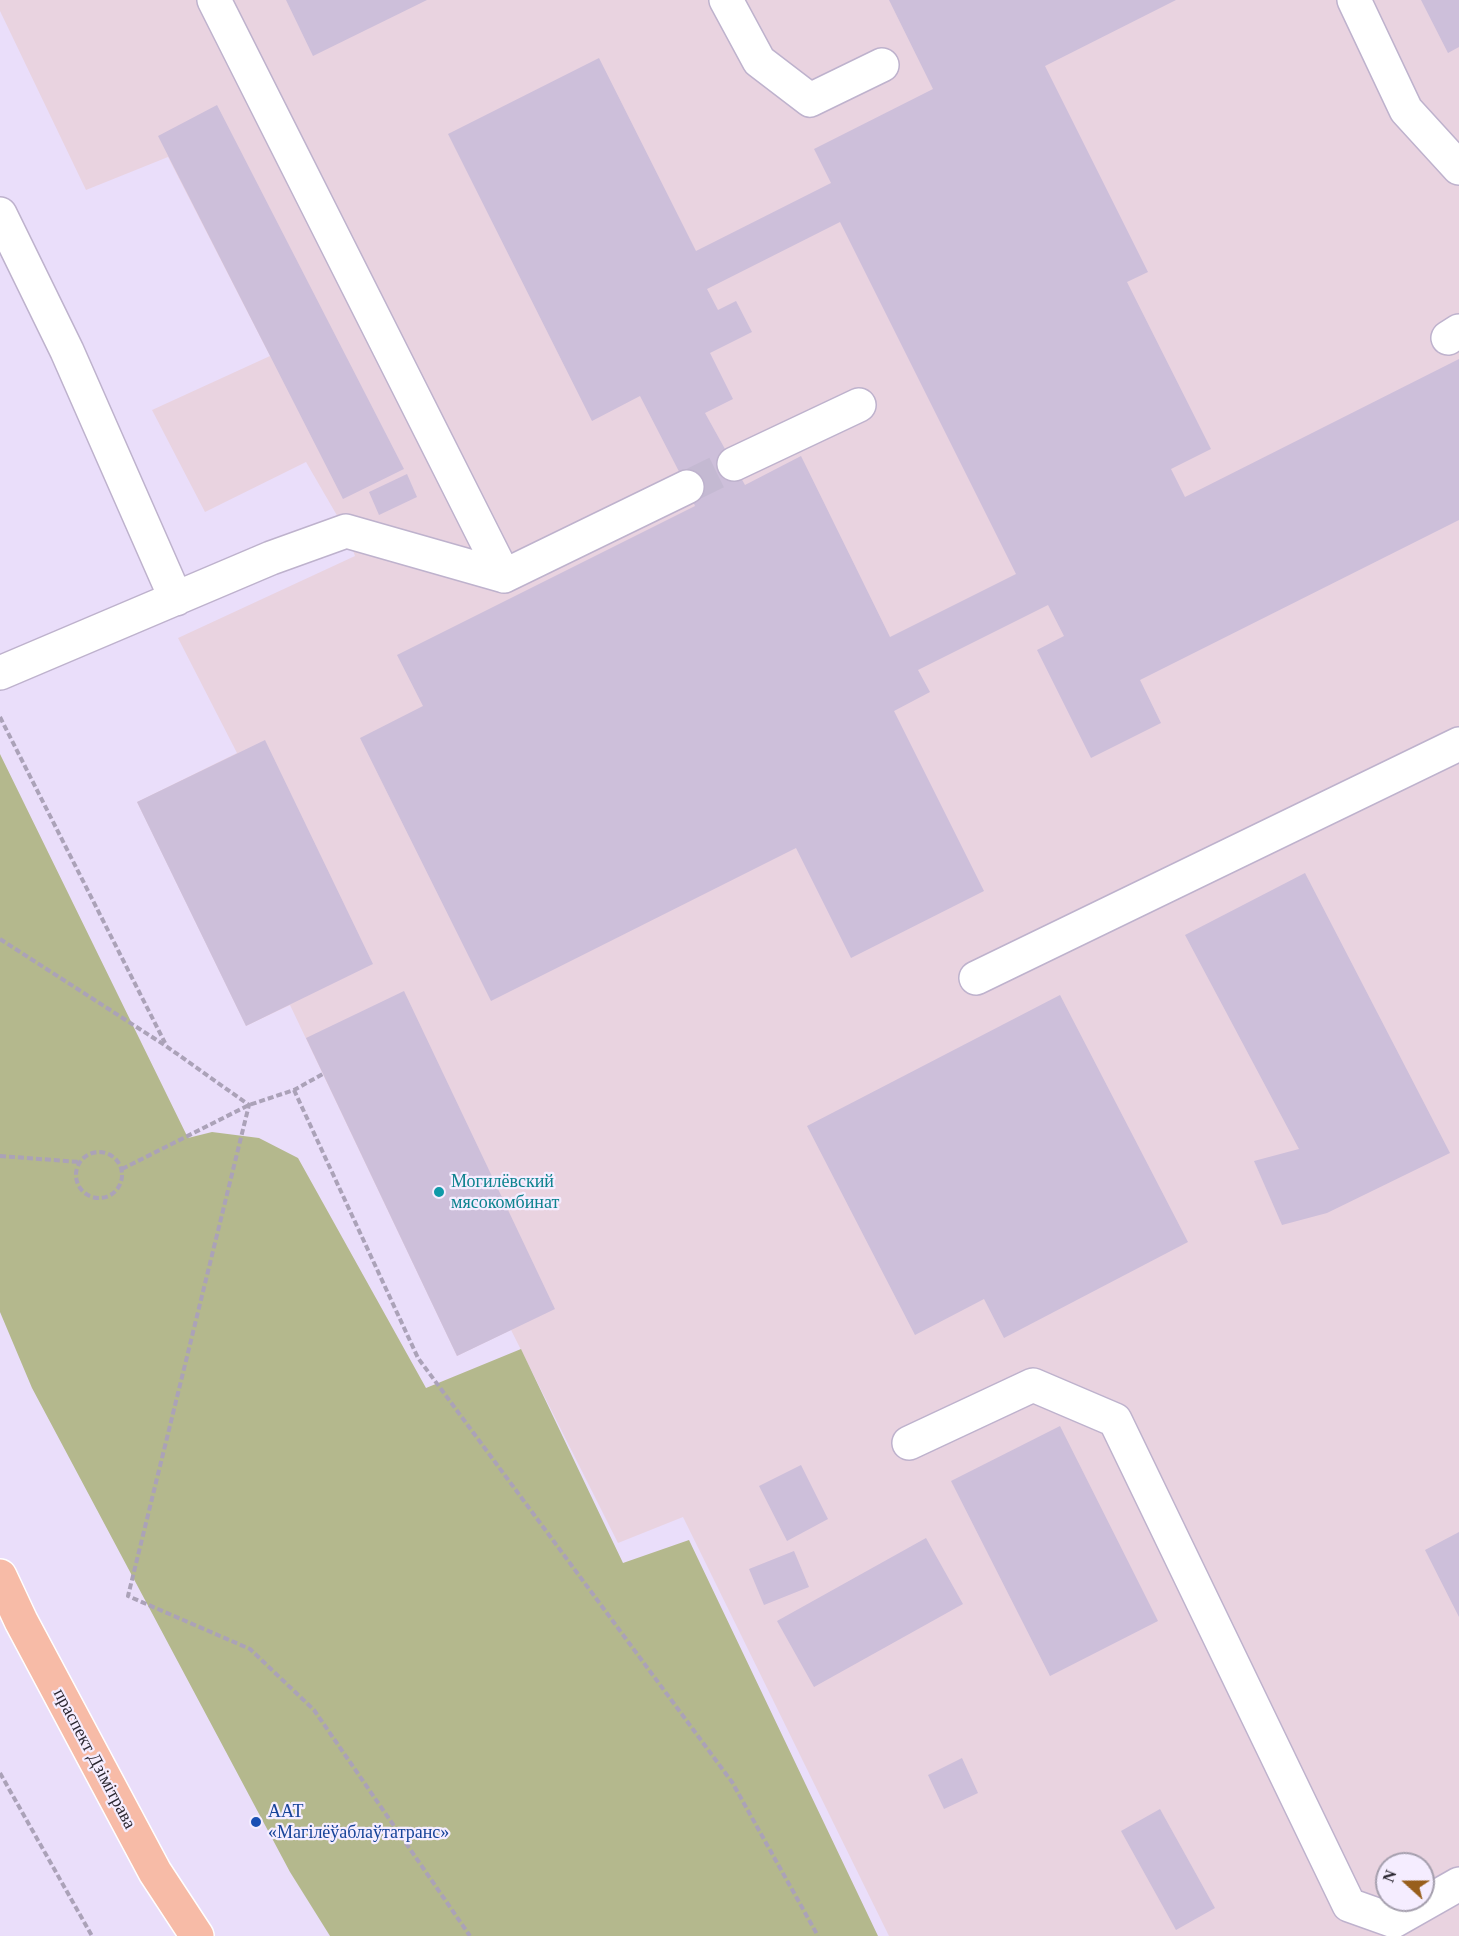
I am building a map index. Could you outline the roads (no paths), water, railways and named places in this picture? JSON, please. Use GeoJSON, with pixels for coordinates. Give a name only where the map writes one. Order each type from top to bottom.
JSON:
{"type":"FeatureCollection","features":[{"type":"Feature","properties":{"kind":"main road","name":"праспект Дзімітрава"},"geometry":{"type":"LineString","coordinates":[[0,1576],[21,1621],[155,1872],[197,1936]]}},
{"type":"Feature","properties":{"kind":"lane"},"geometry":{"type":"LineString","coordinates":[[214,0],[504,576]]}},
{"type":"Feature","properties":{"kind":"lane"},"geometry":{"type":"LineString","coordinates":[[726,0],[759,61],[810,100],[882,65]]}},
{"type":"Feature","properties":{"kind":"lane"},"geometry":{"type":"LineString","coordinates":[[1354,0],[1406,110],[1459,168]]}},
{"type":"Feature","properties":{"kind":"lane"},"geometry":{"type":"LineString","coordinates":[[0,214],[67,351],[176,599]]}},
{"type":"Feature","properties":{"kind":"lane"},"geometry":{"type":"LineString","coordinates":[[734,464],[859,405]]}},
{"type":"Feature","properties":{"kind":"lane"},"geometry":{"type":"LineString","coordinates":[[0,674],[271,558],[346,531],[504,576],[687,487]]}},
{"type":"Feature","properties":{"kind":"lane"},"geometry":{"type":"LineString","coordinates":[[976,978],[1459,744]]}},
{"type":"Feature","properties":{"kind":"lane"},"geometry":{"type":"LineString","coordinates":[[909,1443],[1032,1385],[1115,1420],[1349,1905],[1394,1921],[1459,1884]]}},
{"type":"Feature","properties":{"kind":"tunnel"},"geometry":{"type":"LineString","coordinates":[[687,487],[734,464]]}},
{"type":"Feature","properties":{"kind":"place","name":"Могилёвский мясокомбинат"},"geometry":{"type":"Point","coordinates":[439,1192]}},
{"type":"Feature","properties":{"kind":"place","name":"ААТ «Магілёўаблаўтатранс»"},"geometry":{"type":"Point","coordinates":[256,1822]}}]}
